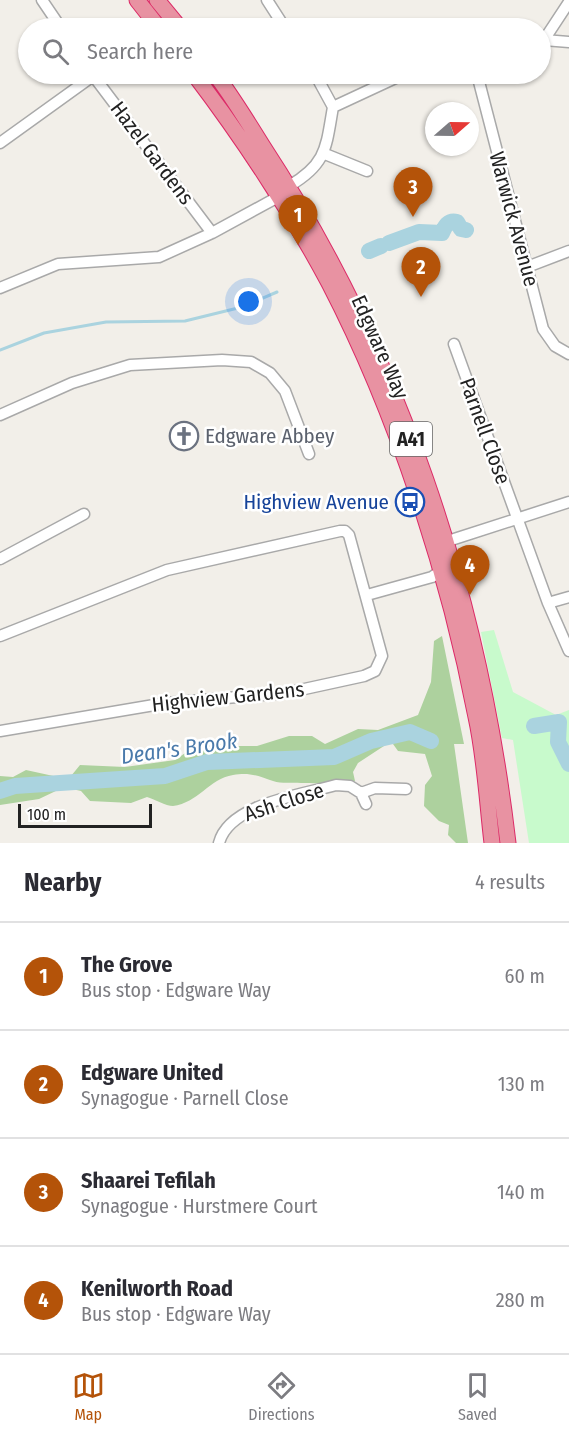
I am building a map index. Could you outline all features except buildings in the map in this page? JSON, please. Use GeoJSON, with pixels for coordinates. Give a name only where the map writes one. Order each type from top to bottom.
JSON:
{"type":"FeatureCollection","features":[{"type":"Feature","properties":{"kind":"highway"},"geometry":{"type":"LineString","coordinates":[[137,0],[151,18]]}},
{"type":"Feature","properties":{"kind":"highway"},"geometry":{"type":"LineString","coordinates":[[157,0],[172,18]]}},
{"type":"Feature","properties":{"kind":"highway","name":"Edgware Way"},"geometry":{"type":"LineString","coordinates":[[202,84],[284,191],[367,363],[410,476],[441,571],[477,719],[492,843]]}},
{"type":"Feature","properties":{"kind":"highway","name":"Edgware Way"},"geometry":{"type":"LineString","coordinates":[[221,84],[284,191],[339,273],[380,360],[448,542],[472,637],[508,843]]}},
{"type":"Feature","properties":{"kind":"street"},"geometry":{"type":"LineString","coordinates":[[42,0],[55,18]]}},
{"type":"Feature","properties":{"kind":"street"},"geometry":{"type":"LineString","coordinates":[[267,0],[279,18]]}},
{"type":"Feature","properties":{"kind":"street"},"geometry":{"type":"LineString","coordinates":[[551,28],[569,2]]}},
{"type":"Feature","properties":{"kind":"street"},"geometry":{"type":"LineString","coordinates":[[551,41],[569,42]]}},
{"type":"Feature","properties":{"kind":"street"},"geometry":{"type":"LineString","coordinates":[[0,143],[80,84]]}},
{"type":"Feature","properties":{"kind":"street","name":"Hazel Gardens"},"geometry":{"type":"LineString","coordinates":[[99,84],[212,233]]}},
{"type":"Feature","properties":{"kind":"street"},"geometry":{"type":"LineString","coordinates":[[0,288],[58,264],[159,257],[212,233],[284,191],[313,168],[325,154],[333,107],[321,84]]}},
{"type":"Feature","properties":{"kind":"street"},"geometry":{"type":"LineString","coordinates":[[333,107],[382,84]]}},
{"type":"Feature","properties":{"kind":"street","name":"Warwick Avenue"},"geometry":{"type":"LineString","coordinates":[[480,84],[543,329],[555,346],[569,354]]}},
{"type":"Feature","properties":{"kind":"street"},"geometry":{"type":"LineString","coordinates":[[325,154],[368,171]]}},
{"type":"Feature","properties":{"kind":"street"},"geometry":{"type":"LineString","coordinates":[[527,267],[569,251]]}},
{"type":"Feature","properties":{"kind":"street","name":"Parnell Close"},"geometry":{"type":"LineString","coordinates":[[454,344],[548,603],[569,651]]}},
{"type":"Feature","properties":{"kind":"street"},"geometry":{"type":"LineString","coordinates":[[0,415],[72,383],[130,365],[222,360],[251,362],[270,373],[285,390],[309,454]]}},
{"type":"Feature","properties":{"kind":"street"},"geometry":{"type":"LineString","coordinates":[[448,542],[569,501]]}},
{"type":"Feature","properties":{"kind":"street"},"geometry":{"type":"LineString","coordinates":[[0,559],[84,514]]}},
{"type":"Feature","properties":{"kind":"street"},"geometry":{"type":"LineString","coordinates":[[0,636],[166,570],[340,531],[345,531],[349,535],[367,595],[432,577],[441,571]]}},
{"type":"Feature","properties":{"kind":"street","name":"Highview Gardens"},"geometry":{"type":"LineString","coordinates":[[0,731],[166,703],[286,693],[364,676],[375,671],[382,656],[367,595]]}},
{"type":"Feature","properties":{"kind":"street"},"geometry":{"type":"LineString","coordinates":[[548,603],[569,597]]}},
{"type":"Feature","properties":{"kind":"street","name":"Ash Close"},"geometry":{"type":"LineString","coordinates":[[219,843],[225,827],[250,810],[336,784],[350,786],[361,793],[375,788],[406,789]]}},
{"type":"Feature","properties":{"kind":"street"},"geometry":{"type":"LineString","coordinates":[[361,793],[366,804]]}},
{"type":"Feature","properties":{"kind":"green space"},"geometry":{"type":"Polygon","coordinates":[[[494,630],[513,692],[556,715],[569,710],[569,843],[529,843],[513,740],[502,738],[481,632],[494,630]]]}},
{"type":"Feature","properties":{"kind":"green space"},"geometry":{"type":"Polygon","coordinates":[[[442,636],[464,744],[454,744],[468,843],[456,843],[448,835],[449,825],[439,821],[424,806],[425,785],[432,776],[425,754],[398,751],[393,744],[387,744],[358,763],[353,772],[355,781],[347,783],[280,782],[254,775],[239,774],[225,777],[190,800],[173,806],[147,797],[131,803],[90,801],[81,791],[72,789],[71,776],[80,765],[125,767],[175,760],[194,747],[209,742],[229,746],[257,746],[289,736],[312,736],[325,744],[358,729],[378,730],[418,715],[431,682],[434,641],[442,636]]]}},
{"type":"Feature","properties":{"kind":"green space"},"geometry":{"type":"Polygon","coordinates":[[[26,770],[58,777],[60,789],[39,799],[0,805],[0,776],[13,777],[26,770]]]}},
{"type":"Feature","properties":{"kind":"waterway"},"geometry":{"type":"LineString","coordinates":[[389,243],[419,232],[442,233],[451,222],[457,222],[461,229],[466,230]]}},
{"type":"Feature","properties":{"kind":"waterway"},"geometry":{"type":"LineString","coordinates":[[369,251],[381,246]]}},
{"type":"Feature","properties":{"kind":"waterway"},"geometry":{"type":"LineString","coordinates":[[0,350],[44,333],[106,322],[185,321],[242,307],[277,292]]}},
{"type":"Feature","properties":{"kind":"waterway","name":"Dean's Brook"},"geometry":{"type":"LineString","coordinates":[[534,726],[559,722],[558,742],[569,764]]}},
{"type":"Feature","properties":{"kind":"waterway","name":"Dean's Brook"},"geometry":{"type":"LineString","coordinates":[[0,791],[15,786],[165,776],[207,762],[334,757],[371,741],[410,732],[431,741]]}},
{"type":"Feature","properties":{"kind":"place","name":"Shaarei Tefilah"},"geometry":{"type":"Point","coordinates":[413,217]}},
{"type":"Feature","properties":{"kind":"place","name":"The Grove"},"geometry":{"type":"Point","coordinates":[298,245]}},
{"type":"Feature","properties":{"kind":"place","name":"Edgware United"},"geometry":{"type":"Point","coordinates":[421,297]}},
{"type":"Feature","properties":{"kind":"place","name":"Edgware Abbey"},"geometry":{"type":"Point","coordinates":[184,436]}},
{"type":"Feature","properties":{"kind":"place","name":"Highview Avenue"},"geometry":{"type":"Point","coordinates":[410,502]}},
{"type":"Feature","properties":{"kind":"place","name":"Kenilworth Road"},"geometry":{"type":"Point","coordinates":[470,595]}}]}
